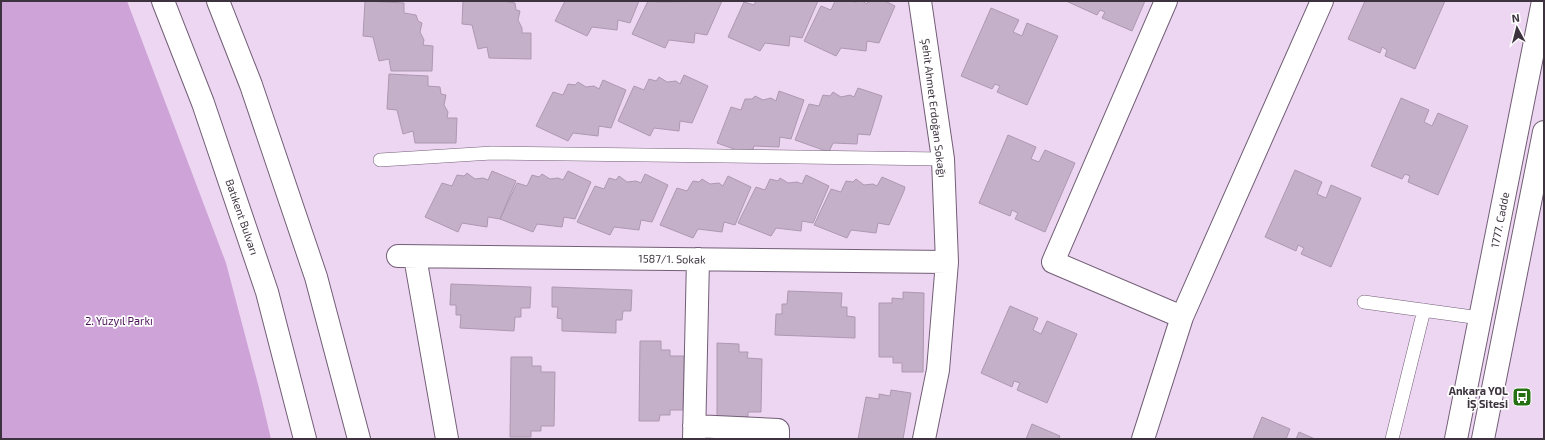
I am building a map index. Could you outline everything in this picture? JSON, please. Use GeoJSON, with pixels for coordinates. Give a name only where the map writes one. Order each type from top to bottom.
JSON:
{"type":"FeatureCollection","features":[{"type":"Feature","properties":{"kind":"street","name":"Batıkent Bulvarı"},"geometry":{"type":"LineString","coordinates":[[163,1],[204,103],[267,292],[305,439]]}},
{"type":"Feature","properties":{"kind":"street"},"geometry":{"type":"LineString","coordinates":[[218,1],[251,85],[316,277],[359,439]]}},
{"type":"Feature","properties":{"kind":"street","name":"Şehit Ahmet Erdoğan Sokağı"},"geometry":{"type":"LineString","coordinates":[[920,1],[943,159],[947,262],[938,370],[924,439]]}},
{"type":"Feature","properties":{"kind":"street"},"geometry":{"type":"LineString","coordinates":[[1166,1],[1053,262],[1182,317]]}},
{"type":"Feature","properties":{"kind":"street"},"geometry":{"type":"LineString","coordinates":[[1143,439],[1182,317],[1322,1]]}},
{"type":"Feature","properties":{"kind":"street","name":"1777. Cadde"},"geometry":{"type":"LineString","coordinates":[[1456,439],[1543,1]]}},
{"type":"Feature","properties":{"kind":"street"},"geometry":{"type":"LineString","coordinates":[[1483,439],[1544,132]]}},
{"type":"Feature","properties":{"kind":"street","name":"1587/1. Sokak"},"geometry":{"type":"LineString","coordinates":[[447,439],[406,256],[947,262]]}},
{"type":"Feature","properties":{"kind":"street"},"geometry":{"type":"LineString","coordinates":[[698,259],[694,433],[778,430],[778,439]]}},
{"type":"Feature","properties":{"kind":"lane"},"geometry":{"type":"LineString","coordinates":[[380,160],[492,153],[943,159]]}},
{"type":"Feature","properties":{"kind":"lane"},"geometry":{"type":"LineString","coordinates":[[1364,302],[1480,318]]}},
{"type":"Feature","properties":{"kind":"lane"},"geometry":{"type":"LineString","coordinates":[[1392,439],[1424,310]]}},
{"type":"Feature","properties":{"kind":"green space","name":"2. Yüzyıl Parkı"},"geometry":{"type":"Polygon","coordinates":[[[1,1],[127,1],[226,263],[271,439],[1,439],[1,1]]]}},
{"type":"Feature","properties":{"kind":"building"},"geometry":{"type":"Polygon","coordinates":[[[365,1],[404,3],[404,13],[416,15],[418,21],[422,23],[420,32],[424,40],[423,45],[433,46],[432,71],[391,71],[389,59],[379,61],[373,37],[363,36],[365,1]]]}},
{"type":"Feature","properties":{"kind":"building"},"geometry":{"type":"Polygon","coordinates":[[[463,1],[503,1],[515,3],[516,10],[520,11],[518,20],[522,28],[522,33],[531,33],[531,59],[489,58],[487,47],[478,49],[472,25],[462,24],[463,1]]]}},
{"type":"Feature","properties":{"kind":"building"},"geometry":{"type":"Polygon","coordinates":[[[565,1],[639,1],[630,23],[618,20],[617,30],[592,27],[587,36],[555,21],[565,1]]]}},
{"type":"Feature","properties":{"kind":"building"},"geometry":{"type":"Polygon","coordinates":[[[648,1],[722,1],[707,35],[695,33],[694,43],[669,40],[665,48],[632,34],[648,1]]]}},
{"type":"Feature","properties":{"kind":"building"},"geometry":{"type":"Polygon","coordinates":[[[756,1],[818,1],[802,38],[790,36],[789,46],[765,43],[760,51],[728,37],[744,2],[754,5],[756,1]]]}},
{"type":"Feature","properties":{"kind":"building"},"geometry":{"type":"Polygon","coordinates":[[[835,1],[862,1],[867,4],[868,1],[885,1],[895,6],[879,43],[867,41],[866,51],[841,48],[836,56],[804,41],[821,6],[831,10],[835,1]]]}},
{"type":"Feature","properties":{"kind":"building"},"geometry":{"type":"Polygon","coordinates":[[[1066,1],[1145,1],[1132,31],[1102,18],[1105,12],[1100,10],[1097,15],[1066,1]]]}},
{"type":"Feature","properties":{"kind":"building"},"geometry":{"type":"Polygon","coordinates":[[[1365,1],[1445,1],[1415,69],[1385,56],[1387,50],[1382,47],[1380,53],[1348,39],[1365,1]]]}},
{"type":"Feature","properties":{"kind":"building"},"geometry":{"type":"Polygon","coordinates":[[[991,8],[1019,20],[1013,32],[1022,36],[1027,23],[1058,36],[1027,105],[997,92],[1000,86],[995,84],[992,89],[961,76],[991,8]]]}},
{"type":"Feature","properties":{"kind":"building"},"geometry":{"type":"Polygon","coordinates":[[[389,74],[428,76],[428,86],[440,87],[441,94],[446,95],[444,105],[448,112],[447,118],[457,118],[456,143],[415,143],[413,131],[403,134],[397,110],[387,109],[389,74]]]}},
{"type":"Feature","properties":{"kind":"building"},"geometry":{"type":"Polygon","coordinates":[[[684,75],[708,86],[692,123],[680,121],[679,131],[654,128],[650,136],[618,121],[634,86],[644,90],[649,79],[656,81],[659,77],[667,82],[676,81],[680,84],[684,75]]]}},
{"type":"Feature","properties":{"kind":"building"},"geometry":{"type":"Polygon","coordinates":[[[603,80],[626,90],[611,128],[599,126],[598,136],[573,133],[568,141],[536,126],[553,92],[563,95],[568,84],[575,85],[578,82],[586,87],[594,86],[599,89],[603,80]]]}},
{"type":"Feature","properties":{"kind":"building"},"geometry":{"type":"Polygon","coordinates":[[[858,88],[882,96],[870,135],[858,134],[857,144],[833,143],[829,152],[795,140],[809,104],[819,106],[823,95],[830,96],[833,92],[841,97],[850,95],[854,97],[858,88]]]}},
{"type":"Feature","properties":{"kind":"building"},"geometry":{"type":"Polygon","coordinates":[[[779,91],[804,100],[791,139],[780,137],[779,147],[754,146],[751,155],[717,143],[731,107],[741,110],[745,99],[752,99],[755,96],[763,100],[771,98],[776,101],[779,91]]]}},
{"type":"Feature","properties":{"kind":"building"},"geometry":{"type":"Polygon","coordinates":[[[1401,98],[1429,110],[1424,122],[1432,126],[1438,113],[1468,126],[1438,195],[1408,182],[1410,176],[1405,174],[1402,179],[1371,166],[1401,98]]]}},
{"type":"Feature","properties":{"kind":"building"},"geometry":{"type":"Polygon","coordinates":[[[1008,135],[1036,147],[1031,159],[1039,162],[1045,150],[1075,163],[1045,232],[1015,219],[1018,213],[1012,210],[1010,216],[979,203],[1008,135]]]}},
{"type":"Feature","properties":{"kind":"building"},"geometry":{"type":"Polygon","coordinates":[[[1295,170],[1322,182],[1317,194],[1326,198],[1331,185],[1361,198],[1331,267],[1301,254],[1304,248],[1298,245],[1296,251],[1265,237],[1295,170]]]}},
{"type":"Feature","properties":{"kind":"building"},"geometry":{"type":"Polygon","coordinates":[[[492,171],[516,181],[500,219],[488,217],[487,227],[462,223],[458,232],[425,217],[442,183],[452,186],[457,175],[464,176],[467,173],[475,179],[483,178],[488,180],[492,171]]]}},
{"type":"Feature","properties":{"kind":"building"},"geometry":{"type":"Polygon","coordinates":[[[568,171],[591,182],[575,219],[564,217],[562,227],[537,224],[533,232],[500,219],[517,183],[527,186],[532,175],[539,177],[542,174],[550,179],[558,178],[563,180],[568,171]]]}},
{"type":"Feature","properties":{"kind":"building"},"geometry":{"type":"Polygon","coordinates":[[[645,174],[668,185],[652,222],[641,220],[639,230],[614,227],[610,235],[577,222],[595,186],[604,189],[609,178],[616,180],[619,176],[627,182],[636,181],[641,183],[645,174]]]}},
{"type":"Feature","properties":{"kind":"building"},"geometry":{"type":"Polygon","coordinates":[[[806,175],[829,186],[813,223],[802,221],[801,231],[776,228],[771,236],[738,223],[756,187],[765,190],[770,179],[778,181],[780,178],[788,183],[797,182],[802,184],[806,175]]]}},
{"type":"Feature","properties":{"kind":"building"},"geometry":{"type":"Polygon","coordinates":[[[728,176],[751,187],[735,225],[724,222],[722,232],[698,229],[693,238],[660,225],[677,188],[687,191],[693,181],[699,182],[702,179],[710,184],[719,183],[723,186],[728,176]]]}},
{"type":"Feature","properties":{"kind":"building"},"geometry":{"type":"Polygon","coordinates":[[[882,177],[905,187],[889,225],[878,223],[876,233],[851,230],[847,238],[814,225],[831,189],[841,192],[846,181],[853,182],[856,179],[864,185],[873,184],[877,186],[882,177]]]}},
{"type":"Feature","properties":{"kind":"building"},"geometry":{"type":"Polygon","coordinates":[[[451,284],[531,287],[530,308],[521,308],[521,317],[515,317],[514,331],[460,328],[461,315],[456,315],[456,305],[450,305],[451,284]]]}},
{"type":"Feature","properties":{"kind":"building"},"geometry":{"type":"Polygon","coordinates":[[[552,287],[632,290],[631,311],[623,311],[622,320],[616,320],[616,333],[562,331],[562,319],[557,318],[558,307],[552,307],[552,287]]]}},
{"type":"Feature","properties":{"kind":"building"},"geometry":{"type":"Polygon","coordinates":[[[788,291],[842,293],[841,307],[847,307],[847,316],[855,317],[855,338],[775,335],[776,314],[782,314],[782,304],[787,304],[788,291]]]}},
{"type":"Feature","properties":{"kind":"building"},"geometry":{"type":"Polygon","coordinates":[[[903,292],[924,293],[923,372],[902,372],[902,363],[893,363],[893,357],[879,357],[879,303],[892,303],[892,298],[903,299],[903,292]]]}},
{"type":"Feature","properties":{"kind":"building"},"geometry":{"type":"Polygon","coordinates":[[[1010,306],[1038,318],[1033,330],[1041,334],[1047,321],[1077,334],[1047,403],[1017,390],[1020,383],[1014,381],[1012,387],[981,373],[1010,306]]]}},
{"type":"Feature","properties":{"kind":"building"},"geometry":{"type":"Polygon","coordinates":[[[640,341],[661,341],[661,350],[670,350],[670,356],[684,356],[683,410],[670,410],[670,415],[660,415],[659,421],[639,421],[640,341]]]}},
{"type":"Feature","properties":{"kind":"building"},"geometry":{"type":"Polygon","coordinates":[[[717,343],[739,344],[739,352],[748,352],[747,358],[762,359],[761,412],[748,412],[748,417],[737,417],[737,423],[717,423],[717,343]]]}},
{"type":"Feature","properties":{"kind":"building"},"geometry":{"type":"Polygon","coordinates":[[[511,357],[532,357],[532,366],[541,366],[541,372],[555,372],[554,426],[541,426],[541,431],[531,431],[531,437],[510,437],[511,357]]]}},
{"type":"Feature","properties":{"kind":"building"},"geometry":{"type":"Polygon","coordinates":[[[891,390],[911,393],[903,439],[858,439],[866,397],[879,399],[879,394],[890,396],[891,390]]]}},
{"type":"Feature","properties":{"kind":"building"},"geometry":{"type":"Polygon","coordinates":[[[1262,417],[1290,429],[1286,439],[1253,439],[1262,417]]]}},
{"type":"Feature","properties":{"kind":"building"},"geometry":{"type":"Polygon","coordinates":[[[1032,424],[1060,436],[1059,439],[1026,439],[1032,424]]]}},
{"type":"Feature","properties":{"kind":"building"},"geometry":{"type":"Polygon","coordinates":[[[1299,432],[1315,439],[1296,439],[1299,432]]]}},
{"type":"Feature","properties":{"kind":"place","name":"Ankara YOL İŞ Sitesi"},"geometry":{"type":"Point","coordinates":[1522,397]}}]}
